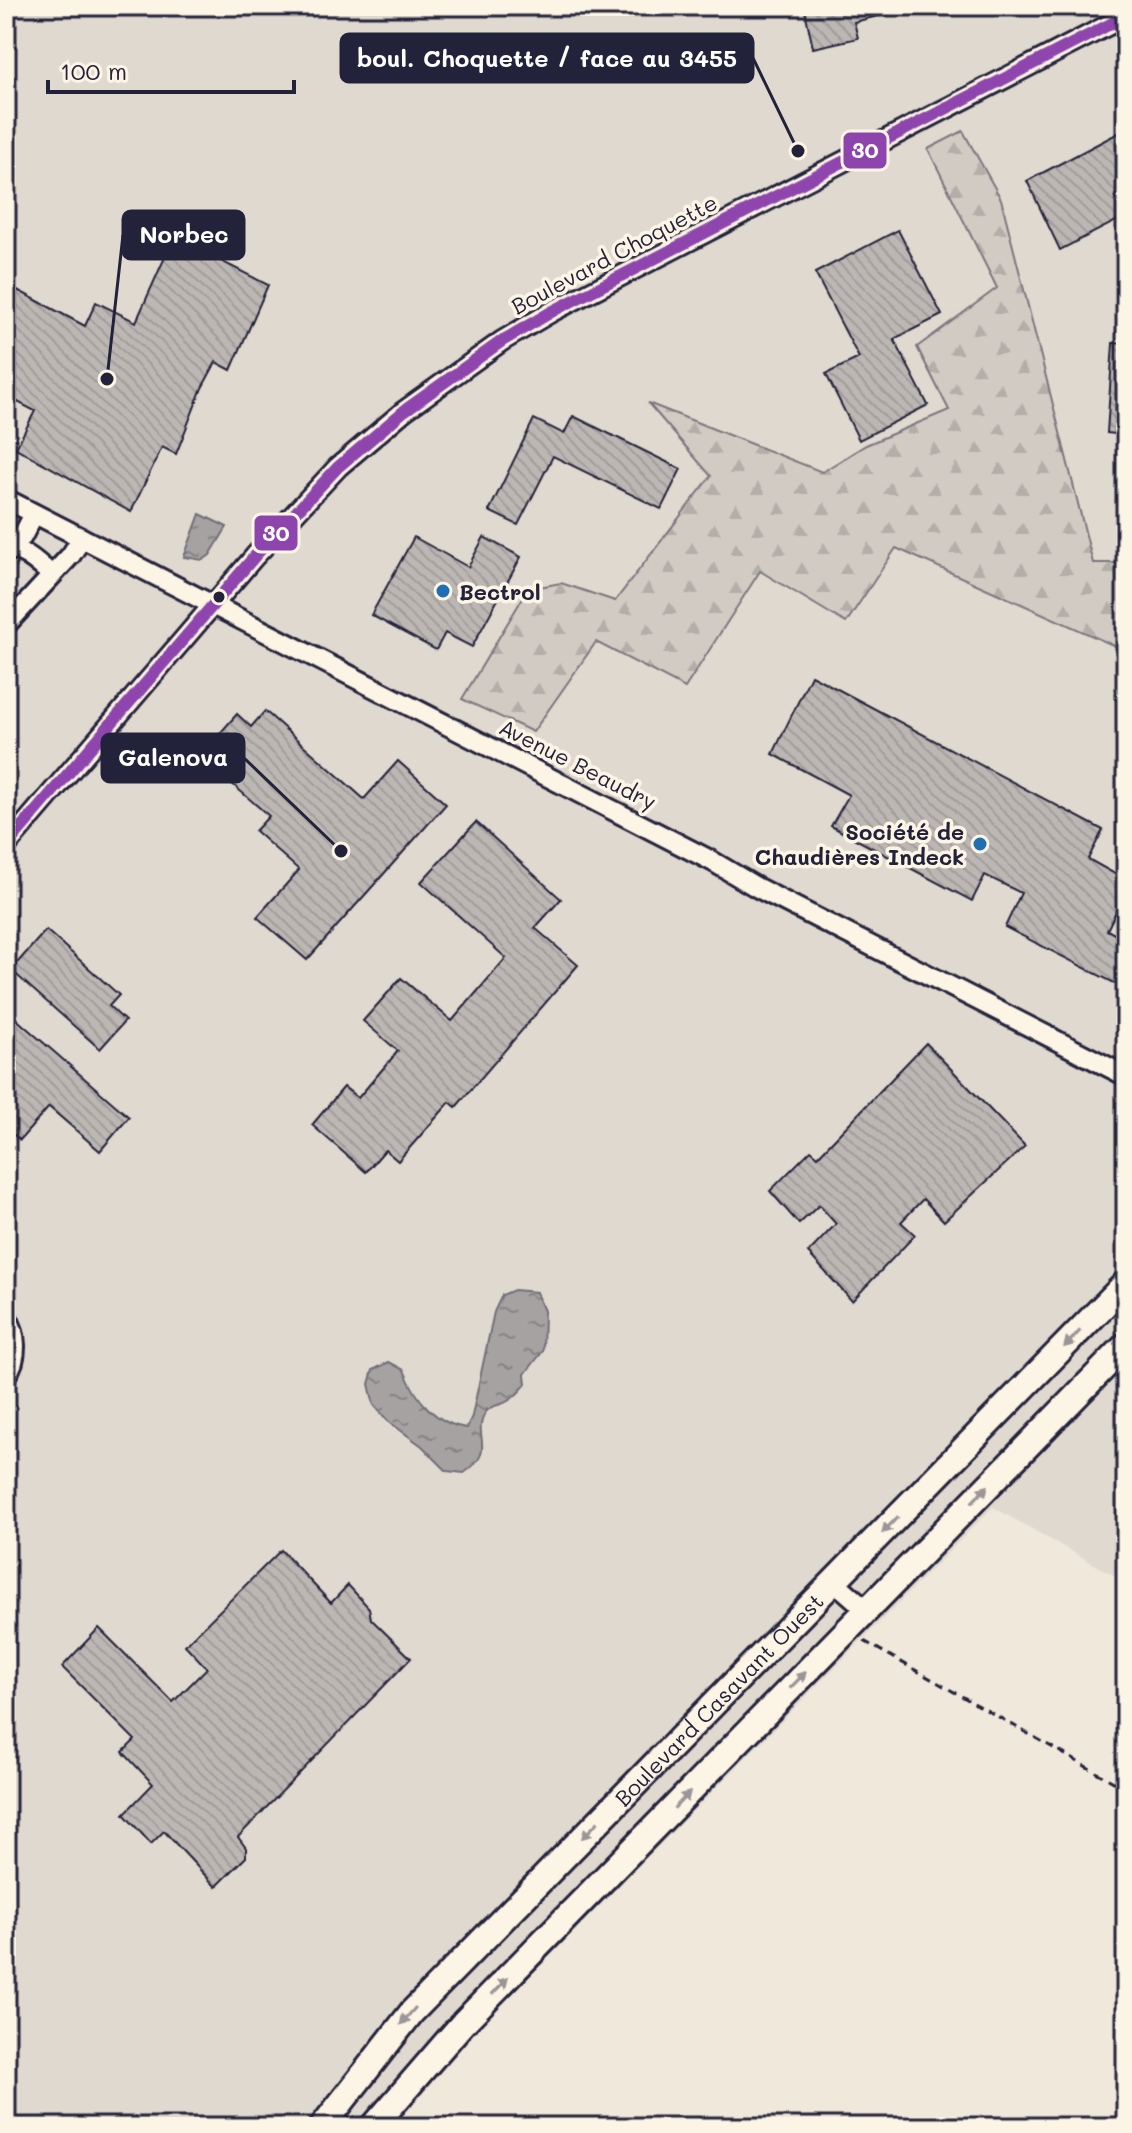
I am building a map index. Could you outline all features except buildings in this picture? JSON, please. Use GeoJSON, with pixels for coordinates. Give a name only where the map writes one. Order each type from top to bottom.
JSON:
{"type":"FeatureCollection","features":[{"type":"Feature","properties":{"kind":"main road","name":"Boulevard Casavant Ouest"},"geometry":{"type":"LineString","coordinates":[[322,2127],[421,2002],[1126,1283]]}},
{"type":"Feature","properties":{"kind":"main road","name":"Boulevard Casavant Ouest"},"geometry":{"type":"LineString","coordinates":[[373,2127],[463,2023],[1126,1345]]}},
{"type":"Feature","properties":{"kind":"street","name":"Boulevard Choquette"},"geometry":{"type":"LineString","coordinates":[[6,846],[255,556],[338,467],[404,411],[502,341],[553,311],[1126,16]]}},
{"type":"Feature","properties":{"kind":"street","name":"Avenue Beaudry"},"geometry":{"type":"LineString","coordinates":[[6,499],[1126,1076]]}},
{"type":"Feature","properties":{"kind":"street"},"geometry":{"type":"LineString","coordinates":[[7,549],[22,537],[34,514]]}},
{"type":"Feature","properties":{"kind":"street"},"geometry":{"type":"LineString","coordinates":[[6,625],[71,555],[82,538]]}},
{"type":"Feature","properties":{"kind":"street"},"geometry":{"type":"LineString","coordinates":[[7,549],[17,548],[26,553],[52,575]]}},
{"type":"Feature","properties":{"kind":"street"},"geometry":{"type":"LineString","coordinates":[[6,1316],[14,1334],[15,1351],[6,1375]]}},
{"type":"Feature","properties":{"kind":"street"},"geometry":{"type":"LineString","coordinates":[[835,1582],[867,1610]]}},
{"type":"Feature","properties":{"kind":"path"},"geometry":{"type":"LineString","coordinates":[[846,1631],[1126,1789]]}},
{"type":"Feature","properties":{"kind":"shaded area"},"geometry":{"type":"Polygon","coordinates":[[[6,6],[1126,6],[1126,1582],[993,1507],[480,2027],[394,2127],[6,2127],[6,6]]]}},
{"type":"Feature","properties":{"kind":"green space"},"geometry":{"type":"Polygon","coordinates":[[[963,131],[1001,199],[1093,563],[1126,563],[1126,651],[896,548],[846,623],[760,571],[685,688],[596,642],[533,732],[462,699],[528,589],[561,583],[615,601],[711,476],[648,403],[822,472],[866,445],[949,410],[917,347],[997,288],[928,149],[963,131]]]}},
{"type":"Feature","properties":{"kind":"water"},"geometry":{"type":"Polygon","coordinates":[[[200,514],[227,527],[210,555],[203,560],[184,557],[200,514]]]}},
{"type":"Feature","properties":{"kind":"water"},"geometry":{"type":"Polygon","coordinates":[[[514,1290],[536,1292],[544,1311],[543,1351],[525,1374],[526,1384],[520,1391],[486,1412],[481,1428],[480,1457],[464,1473],[447,1471],[422,1446],[388,1421],[374,1405],[369,1384],[373,1370],[389,1362],[404,1370],[420,1400],[428,1408],[445,1421],[467,1428],[494,1312],[502,1295],[514,1290]]]}},
{"type":"Feature","properties":{"kind":"transit line","name":"30"},"geometry":{"type":"LineString","coordinates":[[6,846],[255,556],[338,467],[404,411],[502,341],[553,311],[1126,16]]}},
{"type":"Feature","properties":{"kind":"place","name":"boul. Choquette / face au 3455"},"geometry":{"type":"Point","coordinates":[798,151]}},
{"type":"Feature","properties":{"kind":"place","name":"Norbec"},"geometry":{"type":"Point","coordinates":[107,379]}},
{"type":"Feature","properties":{"kind":"place","name":"Bectrol"},"geometry":{"type":"Point","coordinates":[443,591]}},
{"type":"Feature","properties":{"kind":"place","name":"Société de Chaudières Indeck"},"geometry":{"type":"Point","coordinates":[980,844]}},
{"type":"Feature","properties":{"kind":"place","name":"Galenova"},"geometry":{"type":"Point","coordinates":[341,851]}}]}
